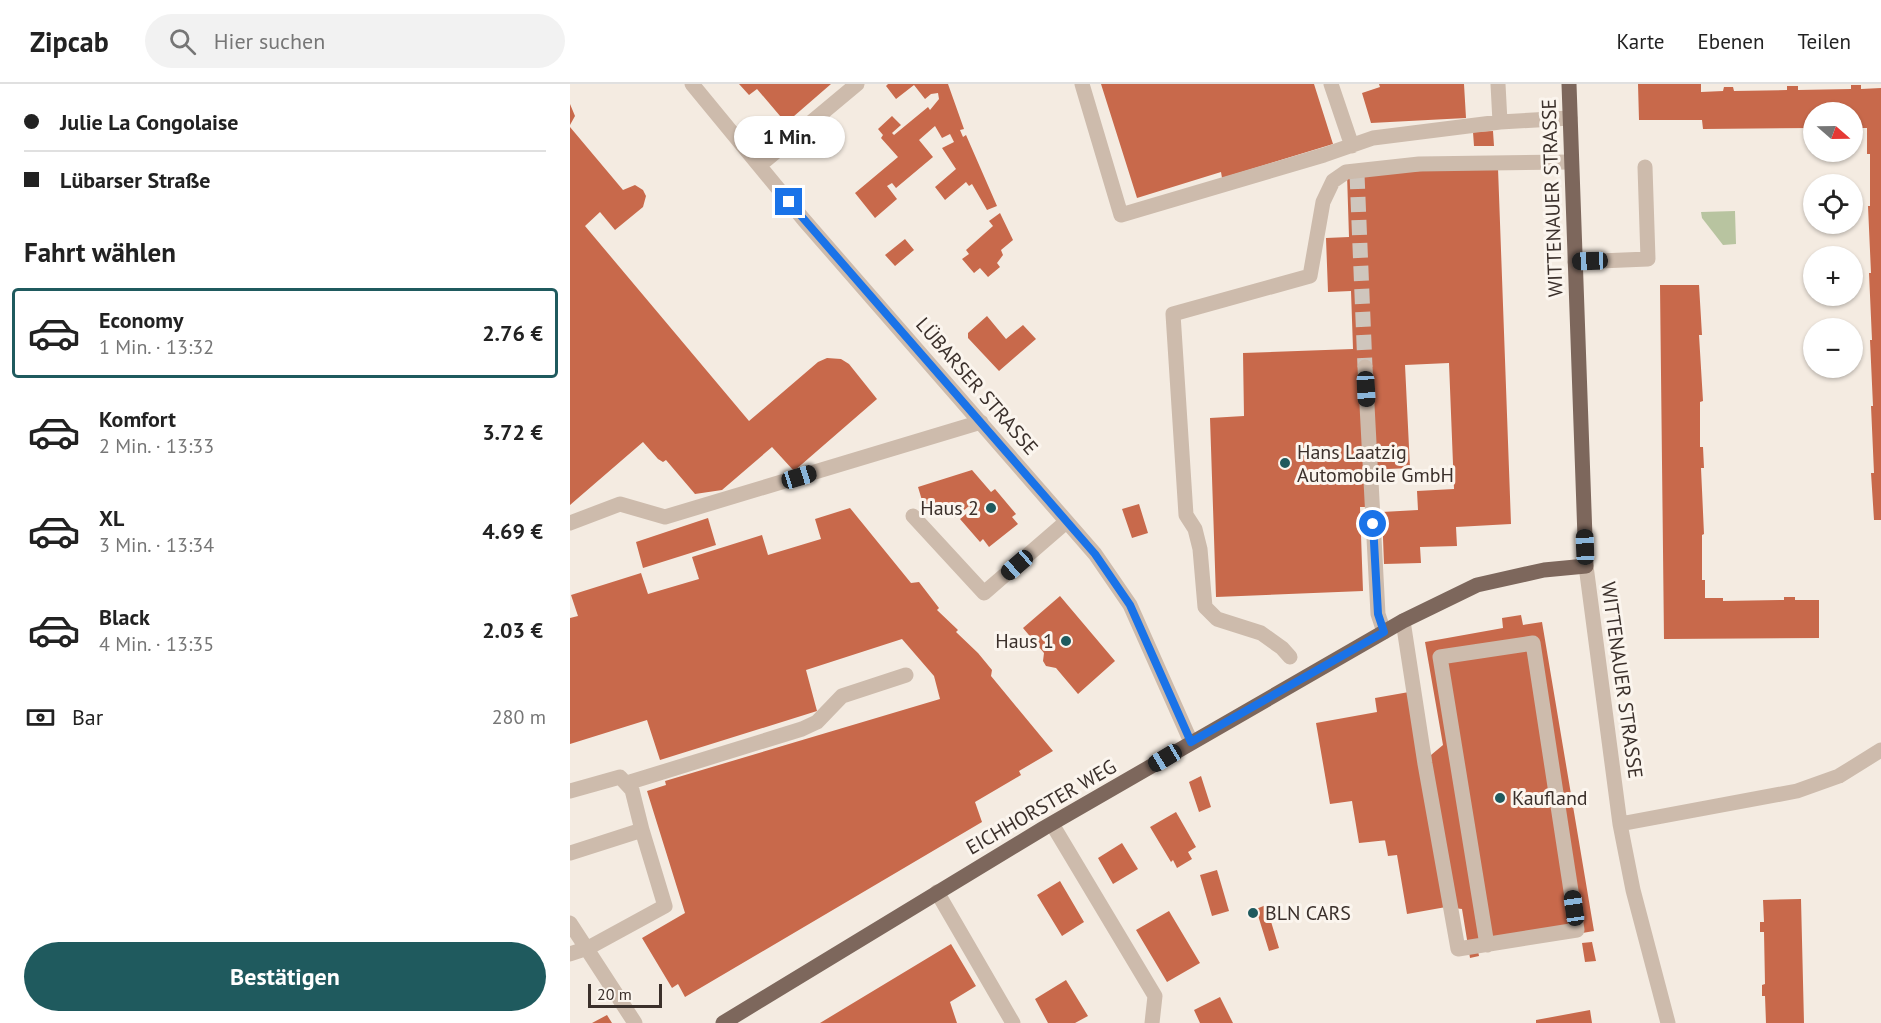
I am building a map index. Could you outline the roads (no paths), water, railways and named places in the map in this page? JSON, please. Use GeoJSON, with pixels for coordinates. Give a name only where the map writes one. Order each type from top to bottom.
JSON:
{"type":"FeatureCollection","features":[{"type":"Feature","properties":{"kind":"main road","name":"WITTENAUER STRASSE"},"geometry":{"type":"LineString","coordinates":[[1569,84],[1586,566]]}},
{"type":"Feature","properties":{"kind":"main road","name":"EICHHORSTER WEG"},"geometry":{"type":"LineString","coordinates":[[723,1023],[1052,824],[1403,621],[1477,585],[1544,570],[1586,566]]}},
{"type":"Feature","properties":{"kind":"street","name":"LÜBARSER STRASSE"},"geometry":{"type":"LineString","coordinates":[[692,84],[804,220],[1095,554],[1130,605],[1191,742]]}},
{"type":"Feature","properties":{"kind":"street"},"geometry":{"type":"LineString","coordinates":[[760,165],[857,84]]}},
{"type":"Feature","properties":{"kind":"street"},"geometry":{"type":"LineString","coordinates":[[1082,84],[1121,215],[1373,138],[1500,122],[1570,117]]}},
{"type":"Feature","properties":{"kind":"street"},"geometry":{"type":"LineString","coordinates":[[1331,84],[1352,146]]}},
{"type":"Feature","properties":{"kind":"street"},"geometry":{"type":"LineString","coordinates":[[1498,84],[1500,122]]}},
{"type":"Feature","properties":{"kind":"street"},"geometry":{"type":"LineString","coordinates":[[1290,657],[1282,648],[1261,633],[1238,628],[1216,619],[1205,607],[1200,549],[1195,529],[1186,515],[1173,314],[1310,276],[1323,202],[1334,181],[1352,171],[1419,164],[1572,162]]}},
{"type":"Feature","properties":{"kind":"street"},"geometry":{"type":"LineString","coordinates":[[1575,262],[1648,259],[1645,167]]}},
{"type":"Feature","properties":{"kind":"street"},"geometry":{"type":"LineString","coordinates":[[1365,367],[1378,614],[1384,632]]}},
{"type":"Feature","properties":{"kind":"street"},"geometry":{"type":"LineString","coordinates":[[570,523],[620,504],[665,517],[981,422]]}},
{"type":"Feature","properties":{"kind":"street"},"geometry":{"type":"LineString","coordinates":[[913,516],[984,593],[1066,522]]}},
{"type":"Feature","properties":{"kind":"street","name":"WITTENAUER STRASSE"},"geometry":{"type":"LineString","coordinates":[[1586,566],[1620,824],[1634,890],[1668,1023]]}},
{"type":"Feature","properties":{"kind":"street"},"geometry":{"type":"LineString","coordinates":[[1403,621],[1425,764],[1458,949],[1487,945],[1577,930],[1533,643],[1440,657],[1487,945]]}},
{"type":"Feature","properties":{"kind":"street"},"geometry":{"type":"LineString","coordinates":[[627,783],[802,729],[817,722],[842,696],[906,675]]}},
{"type":"Feature","properties":{"kind":"street"},"geometry":{"type":"LineString","coordinates":[[1620,824],[1797,790],[1839,776],[1881,750]]}},
{"type":"Feature","properties":{"kind":"street"},"geometry":{"type":"LineString","coordinates":[[570,791],[620,777],[627,783],[632,790],[665,906],[588,948],[570,954]]}},
{"type":"Feature","properties":{"kind":"street"},"geometry":{"type":"LineString","coordinates":[[1052,824],[1155,996],[1152,1023]]}},
{"type":"Feature","properties":{"kind":"street"},"geometry":{"type":"LineString","coordinates":[[570,853],[642,830]]}},
{"type":"Feature","properties":{"kind":"street"},"geometry":{"type":"LineString","coordinates":[[937,892],[1013,1023]]}},
{"type":"Feature","properties":{"kind":"street"},"geometry":{"type":"LineString","coordinates":[[570,923],[635,1023]]}},
{"type":"Feature","properties":{"kind":"tunnel"},"geometry":{"type":"LineString","coordinates":[[1357,174],[1365,367]]}},
{"type":"Feature","properties":{"kind":"place","name":"Hans Laatzig Automobile GmbH"},"geometry":{"type":"Point","coordinates":[1285,463]}},
{"type":"Feature","properties":{"kind":"place","name":"Haus 2"},"geometry":{"type":"Point","coordinates":[991,508]}},
{"type":"Feature","properties":{"kind":"place","name":"Haus 1"},"geometry":{"type":"Point","coordinates":[1066,641]}},
{"type":"Feature","properties":{"kind":"place","name":"Kaufland"},"geometry":{"type":"Point","coordinates":[1500,798]}},
{"type":"Feature","properties":{"kind":"place","name":"BLN CARS"},"geometry":{"type":"Point","coordinates":[1253,913]}}]}
